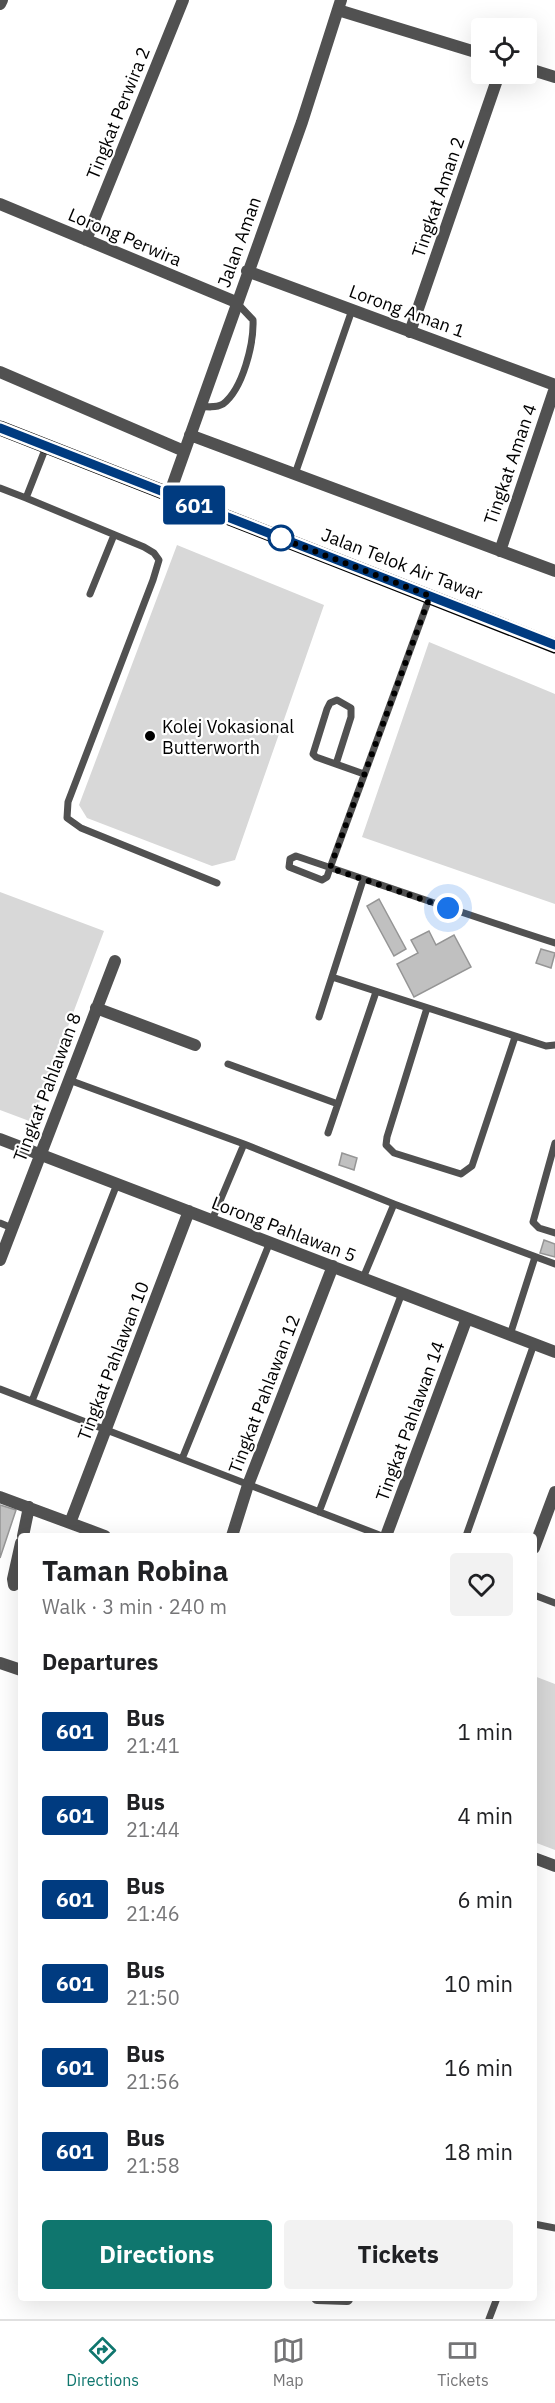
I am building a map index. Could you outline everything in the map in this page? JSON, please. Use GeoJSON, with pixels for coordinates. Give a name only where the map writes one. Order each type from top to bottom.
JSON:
{"type":"FeatureCollection","features":[{"type":"Feature","properties":{"kind":"main road","name":"Jalan Telok Air Tawar"},"geometry":{"type":"LineString","coordinates":[[0,428],[555,645]]}},
{"type":"Feature","properties":{"kind":"street","name":"Tingkat Perwira 2"},"geometry":{"type":"LineString","coordinates":[[86,240],[183,0]]}},
{"type":"Feature","properties":{"kind":"street"},"geometry":{"type":"LineString","coordinates":[[340,5],[471,50]]}},
{"type":"Feature","properties":{"kind":"street","name":"Jalan Aman"},"geometry":{"type":"LineString","coordinates":[[169,495],[302,122],[340,5]]}},
{"type":"Feature","properties":{"kind":"street"},"geometry":{"type":"LineString","coordinates":[[537,71],[555,77]]}},
{"type":"Feature","properties":{"kind":"street","name":"Tingkat Aman 2"},"geometry":{"type":"LineString","coordinates":[[410,332],[496,84]]}},
{"type":"Feature","properties":{"kind":"street","name":"Lorong Perwira"},"geometry":{"type":"LineString","coordinates":[[0,204],[236,302]]}},
{"type":"Feature","properties":{"kind":"street","name":"Lorong Aman 1"},"geometry":{"type":"LineString","coordinates":[[247,271],[555,387]]}},
{"type":"Feature","properties":{"kind":"street"},"geometry":{"type":"LineString","coordinates":[[0,372],[184,452]]}},
{"type":"Feature","properties":{"kind":"street","name":"Tingkat Aman 4"},"geometry":{"type":"LineString","coordinates":[[500,551],[555,387]]}},
{"type":"Feature","properties":{"kind":"street"},"geometry":{"type":"LineString","coordinates":[[190,435],[555,571]]}},
{"type":"Feature","properties":{"kind":"street","name":"Tingkat Pahlawan 8"},"geometry":{"type":"LineString","coordinates":[[0,1260],[114,961]]}},
{"type":"Feature","properties":{"kind":"street"},"geometry":{"type":"LineString","coordinates":[[96,1008],[195,1045]]}},
{"type":"Feature","properties":{"kind":"street","name":"Lorong Pahlawan 5"},"geometry":{"type":"LineString","coordinates":[[0,1139],[555,1352]]}},
{"type":"Feature","properties":{"kind":"street","name":"Tingkat Pahlawan 10"},"geometry":{"type":"LineString","coordinates":[[70,1523],[189,1211]]}},
{"type":"Feature","properties":{"kind":"street","name":"Tingkat Pahlawan 12"},"geometry":{"type":"LineString","coordinates":[[233,1533],[248,1485],[333,1266]]}},
{"type":"Feature","properties":{"kind":"street","name":"Tingkat Pahlawan 14"},"geometry":{"type":"LineString","coordinates":[[385,1533],[467,1318]]}},
{"type":"Feature","properties":{"kind":"street"},"geometry":{"type":"LineString","coordinates":[[537,1540],[555,1492]]}},
{"type":"Feature","properties":{"kind":"street"},"geometry":{"type":"LineString","coordinates":[[0,1497],[97,1533]]}},
{"type":"Feature","properties":{"kind":"street"},"geometry":{"type":"LineString","coordinates":[[24,1533],[29,1508]]}},
{"type":"Feature","properties":{"kind":"street"},"geometry":{"type":"LineString","coordinates":[[18,1556],[13,1579],[18,1587]]}},
{"type":"Feature","properties":{"kind":"street"},"geometry":{"type":"LineString","coordinates":[[0,1663],[18,1669]]}},
{"type":"Feature","properties":{"kind":"street"},"geometry":{"type":"LineString","coordinates":[[537,1859],[555,1866]]}},
{"type":"Feature","properties":{"kind":"lane"},"geometry":{"type":"LineString","coordinates":[[199,406],[211,408],[223,404],[247,362],[254,336],[253,320],[236,302]]}},
{"type":"Feature","properties":{"kind":"lane"},"geometry":{"type":"LineString","coordinates":[[295,474],[352,310]]}},
{"type":"Feature","properties":{"kind":"lane"},"geometry":{"type":"LineString","coordinates":[[26,498],[46,447]]}},
{"type":"Feature","properties":{"kind":"lane"},"geometry":{"type":"LineString","coordinates":[[0,488],[154,553],[159,560],[68,802],[67,819],[81,828],[217,883]]}},
{"type":"Feature","properties":{"kind":"lane"},"geometry":{"type":"LineString","coordinates":[[90,594],[114,535]]}},
{"type":"Feature","properties":{"kind":"lane"},"geometry":{"type":"LineString","coordinates":[[430,596],[364,774],[330,868],[327,878],[322,880],[291,869],[289,864],[290,859],[296,856],[330,868],[363,880],[555,943]]}},
{"type":"Feature","properties":{"kind":"lane"},"geometry":{"type":"LineString","coordinates":[[336,764],[351,717],[351,708],[337,700],[330,703],[327,709],[313,754],[336,764],[364,774]]}},
{"type":"Feature","properties":{"kind":"lane"},"geometry":{"type":"LineString","coordinates":[[319,1017],[363,880]]}},
{"type":"Feature","properties":{"kind":"lane"},"geometry":{"type":"LineString","coordinates":[[332,977],[546,1046],[555,1045]]}},
{"type":"Feature","properties":{"kind":"lane"},"geometry":{"type":"LineString","coordinates":[[328,1133],[376,992]]}},
{"type":"Feature","properties":{"kind":"lane"},"geometry":{"type":"LineString","coordinates":[[427,1008],[387,1137],[386,1145],[394,1153],[461,1174],[472,1166],[515,1036]]}},
{"type":"Feature","properties":{"kind":"lane"},"geometry":{"type":"LineString","coordinates":[[228,1065],[338,1104]]}},
{"type":"Feature","properties":{"kind":"lane"},"geometry":{"type":"LineString","coordinates":[[69,1080],[244,1144],[394,1204],[555,1264]]}},
{"type":"Feature","properties":{"kind":"lane"},"geometry":{"type":"LineString","coordinates":[[555,1143],[552,1166],[533,1222],[539,1228],[555,1233]]}},
{"type":"Feature","properties":{"kind":"lane"},"geometry":{"type":"LineString","coordinates":[[212,1220],[244,1144]]}},
{"type":"Feature","properties":{"kind":"lane"},"geometry":{"type":"LineString","coordinates":[[32,1401],[117,1184]]}},
{"type":"Feature","properties":{"kind":"lane"},"geometry":{"type":"LineString","coordinates":[[363,1278],[394,1204]]}},
{"type":"Feature","properties":{"kind":"lane"},"geometry":{"type":"LineString","coordinates":[[0,1223],[12,1228]]}},
{"type":"Feature","properties":{"kind":"lane"},"geometry":{"type":"LineString","coordinates":[[182,1459],[270,1242]]}},
{"type":"Feature","properties":{"kind":"lane"},"geometry":{"type":"LineString","coordinates":[[510,1335],[535,1257]]}},
{"type":"Feature","properties":{"kind":"lane"},"geometry":{"type":"LineString","coordinates":[[318,1512],[402,1293]]}},
{"type":"Feature","properties":{"kind":"lane"},"geometry":{"type":"LineString","coordinates":[[467,1533],[534,1344]]}},
{"type":"Feature","properties":{"kind":"lane"},"geometry":{"type":"LineString","coordinates":[[0,1389],[376,1533]]}},
{"type":"Feature","properties":{"kind":"lane"},"geometry":{"type":"LineString","coordinates":[[537,1596],[555,1603]]}},
{"type":"Feature","properties":{"kind":"lane"},"geometry":{"type":"LineString","coordinates":[[537,2225],[555,2228]]}},
{"type":"Feature","properties":{"kind":"lane"},"geometry":{"type":"LineString","coordinates":[[489,2319],[496,2301]]}},
{"type":"Feature","properties":{"kind":"shaded area"},"geometry":{"type":"Polygon","coordinates":[[[177,545],[324,605],[235,860],[212,866],[87,818],[79,805],[177,545]]]}},
{"type":"Feature","properties":{"kind":"shaded area"},"geometry":{"type":"Polygon","coordinates":[[[429,642],[555,694],[555,904],[362,837],[429,642]]]}},
{"type":"Feature","properties":{"kind":"shaded area"},"geometry":{"type":"Polygon","coordinates":[[[0,892],[104,931],[32,1122],[0,1110],[0,892]]]}},
{"type":"Feature","properties":{"kind":"shaded area"},"geometry":{"type":"Polygon","coordinates":[[[537,1677],[555,1684],[555,1850],[537,1843],[537,1677]]]}},
{"type":"Feature","properties":{"kind":"building"},"geometry":{"type":"Polygon","coordinates":[[[379,899],[406,949],[394,956],[367,906],[379,899]]]}},
{"type":"Feature","properties":{"kind":"building"},"geometry":{"type":"Polygon","coordinates":[[[429,931],[436,945],[454,935],[471,967],[414,997],[397,964],[418,953],[411,940],[429,931]]]}},
{"type":"Feature","properties":{"kind":"building"},"geometry":{"type":"Polygon","coordinates":[[[541,949],[555,953],[551,968],[536,963],[541,949]]]}},
{"type":"Feature","properties":{"kind":"building"},"geometry":{"type":"Polygon","coordinates":[[[342,1153],[357,1158],[354,1170],[339,1165],[342,1153]]]}},
{"type":"Feature","properties":{"kind":"building"},"geometry":{"type":"Polygon","coordinates":[[[544,1240],[555,1244],[555,1257],[540,1253],[544,1240]]]}},
{"type":"Feature","properties":{"kind":"building"},"geometry":{"type":"Polygon","coordinates":[[[0,1505],[16,1510],[0,1558],[0,1505]]]}},
{"type":"Feature","properties":{"kind":"bus line","name":"601"},"geometry":{"type":"LineString","coordinates":[[0,428],[555,645]]}},
{"type":"Feature","properties":{"kind":"place","name":"Kolej Vokasional Butterworth"},"geometry":{"type":"Point","coordinates":[150,736]}},
{"type":"Feature","properties":{"kind":"route"},"geometry":{"type":"LineString","coordinates":[[281,538],[278,537],[430,596],[330,868],[448,908]]}}]}
